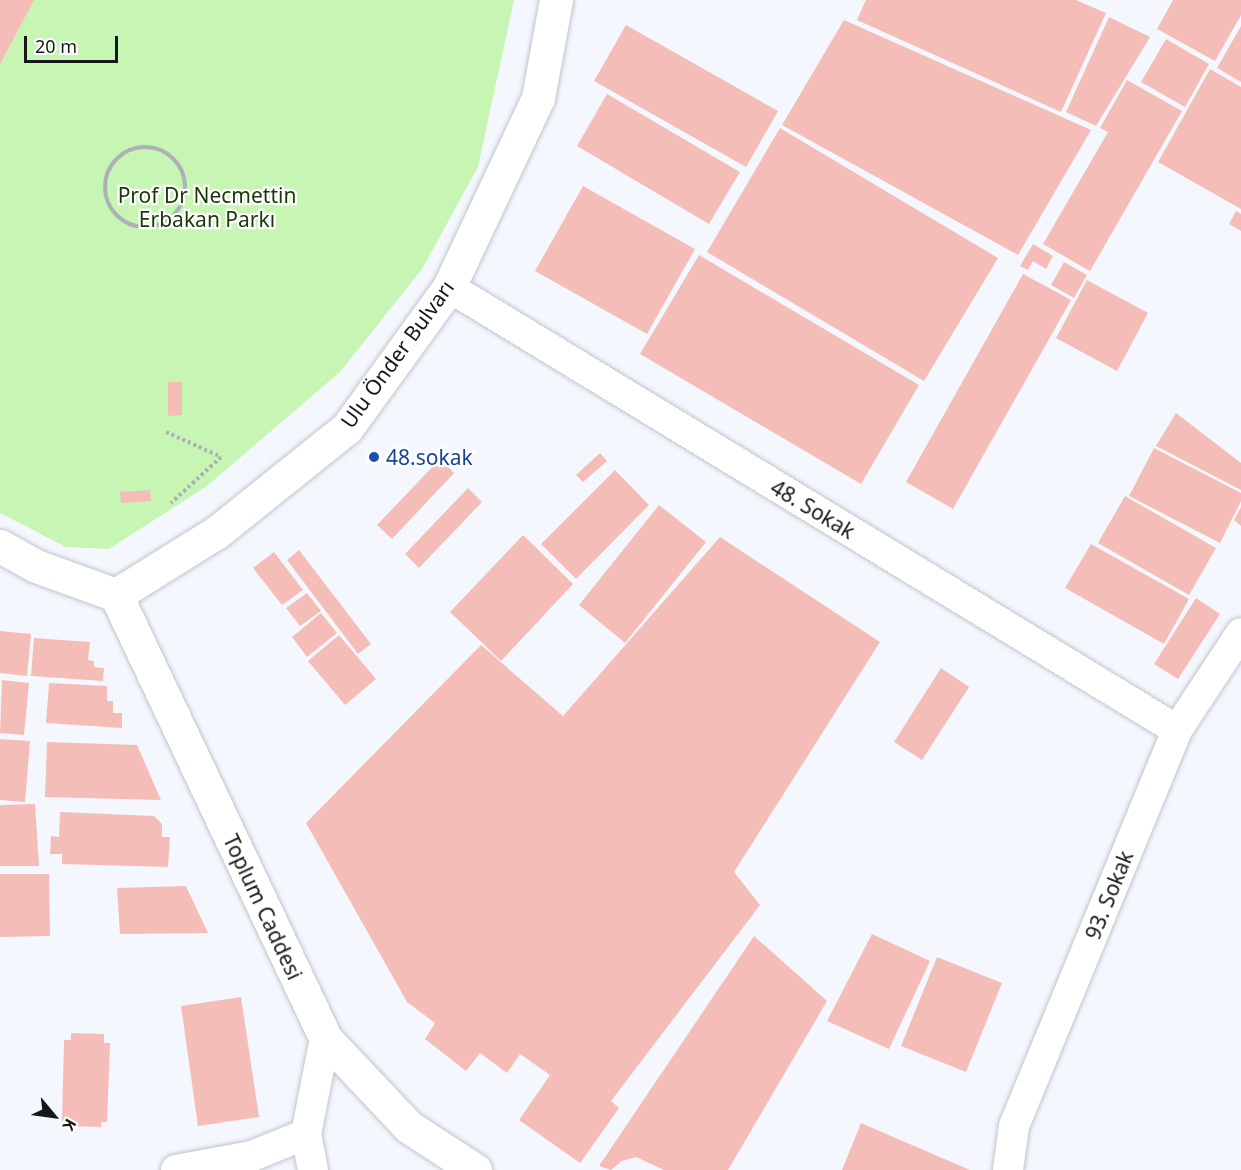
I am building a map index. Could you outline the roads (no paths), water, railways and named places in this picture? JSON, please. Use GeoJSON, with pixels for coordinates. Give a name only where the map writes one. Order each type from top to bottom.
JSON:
{"type":"FeatureCollection","features":[{"type":"Feature","properties":{"kind":"street","name":"Ulu Önder Bulvarı"},"geometry":{"type":"LineString","coordinates":[[116,595],[217,532],[346,428],[448,287],[538,98],[556,0]]}},
{"type":"Feature","properties":{"kind":"street","name":"48. Sokak"},"geometry":{"type":"LineString","coordinates":[[448,287],[1177,730]]}},
{"type":"Feature","properties":{"kind":"street"},"geometry":{"type":"LineString","coordinates":[[0,546],[36,566],[116,595]]}},
{"type":"Feature","properties":{"kind":"street","name":"Toplum Caddesi"},"geometry":{"type":"LineString","coordinates":[[116,595],[325,1038],[409,1126],[475,1170]]}},
{"type":"Feature","properties":{"kind":"street","name":"93. Sokak"},"geometry":{"type":"LineString","coordinates":[[1008,1170],[1014,1126],[1177,730],[1241,633]]}},
{"type":"Feature","properties":{"kind":"street"},"geometry":{"type":"LineString","coordinates":[[312,1170],[306,1134],[325,1038]]}},
{"type":"Feature","properties":{"kind":"street"},"geometry":{"type":"LineString","coordinates":[[176,1170],[252,1156],[306,1134]]}},
{"type":"Feature","properties":{"kind":"place","name":"48.sokak"},"geometry":{"type":"Point","coordinates":[374,457]}},
{"type":"Feature","properties":{"kind":"park label","name":"Prof Dr Necmettin Erbakan Parkı"},"geometry":{"type":"Point","coordinates":[207,207]}}]}
